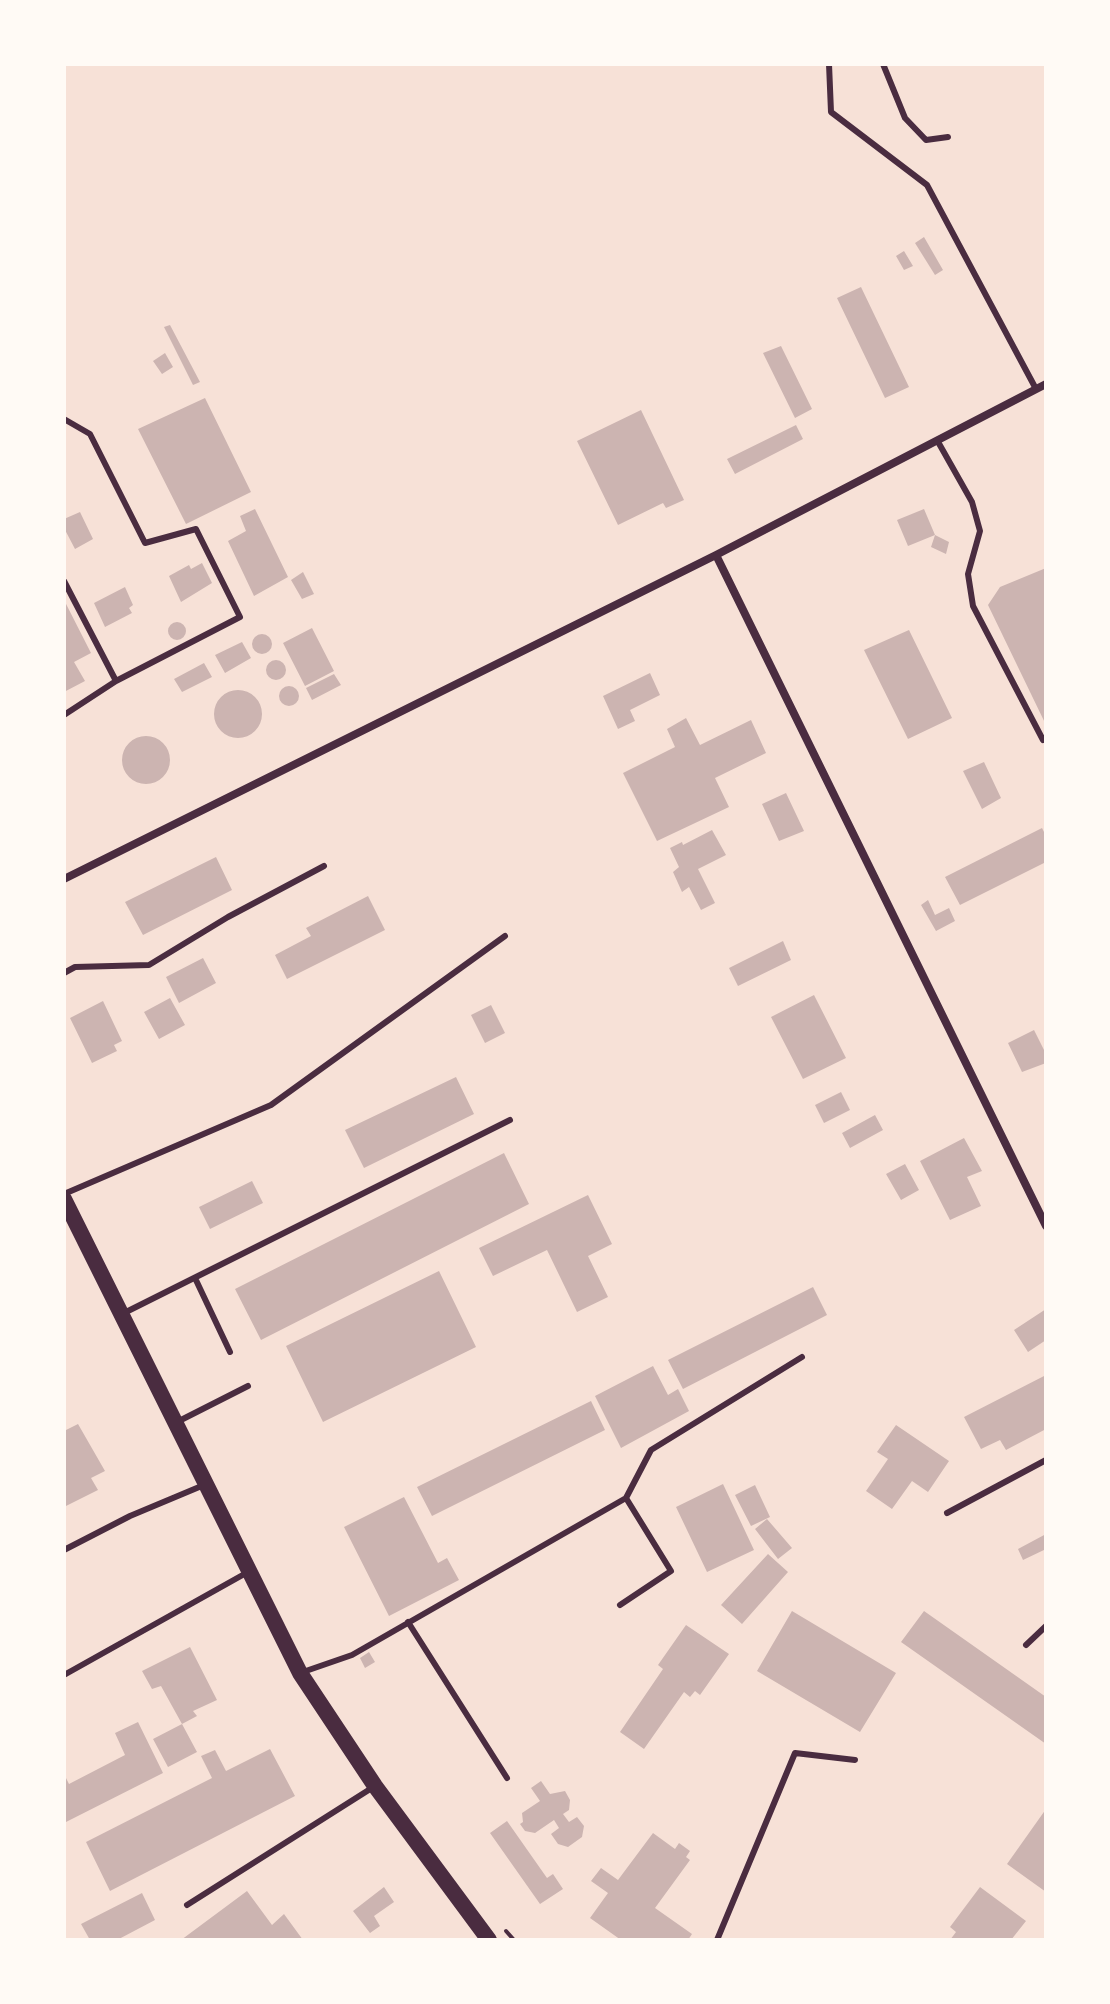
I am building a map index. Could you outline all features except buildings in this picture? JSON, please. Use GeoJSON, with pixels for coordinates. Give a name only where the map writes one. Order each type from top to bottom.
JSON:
{"type":"FeatureCollection","features":[{"type":"Feature","properties":{"kind":"main road"},"geometry":{"type":"LineString","coordinates":[[64,1196],[204,1485],[300,1673],[375,1786],[489,1940]]}},
{"type":"Feature","properties":{"kind":"street"},"geometry":{"type":"LineString","coordinates":[[64,879],[716,555],[1046,384]]}},
{"type":"Feature","properties":{"kind":"street"},"geometry":{"type":"LineString","coordinates":[[716,555],[1046,1226]]}},
{"type":"Feature","properties":{"kind":"lane"},"geometry":{"type":"LineString","coordinates":[[829,64],[831,112],[927,185],[1036,389]]}},
{"type":"Feature","properties":{"kind":"lane"},"geometry":{"type":"LineString","coordinates":[[883,64],[905,118],[926,140],[948,137]]}},
{"type":"Feature","properties":{"kind":"lane"},"geometry":{"type":"LineString","coordinates":[[64,419],[90,434],[145,543],[196,529],[240,617],[116,681],[64,715]]}},
{"type":"Feature","properties":{"kind":"lane"},"geometry":{"type":"LineString","coordinates":[[937,440],[972,502],[980,531],[968,574],[973,606],[1043,740],[1046,738]]}},
{"type":"Feature","properties":{"kind":"lane"},"geometry":{"type":"LineString","coordinates":[[64,581],[116,681]]}},
{"type":"Feature","properties":{"kind":"lane"},"geometry":{"type":"LineString","coordinates":[[64,973],[75,967],[149,965],[228,917],[324,866]]}},
{"type":"Feature","properties":{"kind":"lane"},"geometry":{"type":"LineString","coordinates":[[64,1196],[271,1105],[505,936]]}},
{"type":"Feature","properties":{"kind":"lane"},"geometry":{"type":"LineString","coordinates":[[121,1315],[510,1120]]}},
{"type":"Feature","properties":{"kind":"lane"},"geometry":{"type":"LineString","coordinates":[[195,1278],[230,1352]]}},
{"type":"Feature","properties":{"kind":"lane"},"geometry":{"type":"LineString","coordinates":[[300,1673],[352,1655],[626,1498],[651,1450],[802,1357]]}},
{"type":"Feature","properties":{"kind":"lane"},"geometry":{"type":"LineString","coordinates":[[174,1424],[248,1386]]}},
{"type":"Feature","properties":{"kind":"lane"},"geometry":{"type":"LineString","coordinates":[[947,1513],[1046,1460]]}},
{"type":"Feature","properties":{"kind":"lane"},"geometry":{"type":"LineString","coordinates":[[64,1550],[130,1516],[204,1485]]}},
{"type":"Feature","properties":{"kind":"lane"},"geometry":{"type":"LineString","coordinates":[[620,1605],[671,1571],[626,1498]]}},
{"type":"Feature","properties":{"kind":"lane"},"geometry":{"type":"LineString","coordinates":[[64,1675],[248,1572]]}},
{"type":"Feature","properties":{"kind":"lane"},"geometry":{"type":"LineString","coordinates":[[408,1622],[507,1778]]}},
{"type":"Feature","properties":{"kind":"lane"},"geometry":{"type":"LineString","coordinates":[[1026,1645],[1046,1626]]}},
{"type":"Feature","properties":{"kind":"lane"},"geometry":{"type":"LineString","coordinates":[[717,1940],[795,1753],[855,1760]]}},
{"type":"Feature","properties":{"kind":"lane"},"geometry":{"type":"LineString","coordinates":[[187,1905],[375,1786]]}},
{"type":"Feature","properties":{"kind":"path"},"geometry":{"type":"LineString","coordinates":[[497,1921],[514,1940]]}}]}
